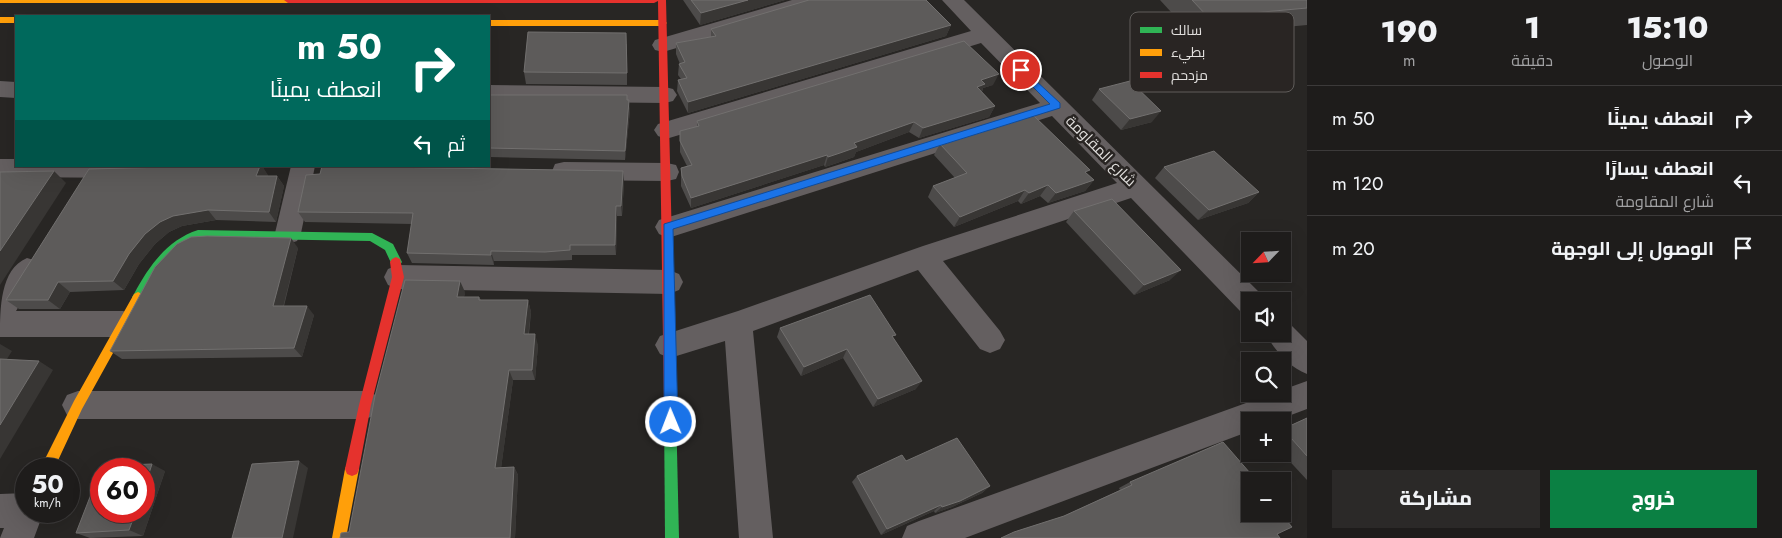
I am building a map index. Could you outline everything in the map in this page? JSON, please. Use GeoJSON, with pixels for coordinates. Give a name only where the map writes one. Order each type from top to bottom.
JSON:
{"type":"FeatureCollection","features":[{"type":"Feature","properties":{"kind":"street"},"geometry":{"type":"LineString","coordinates":[[0,0],[654,0]]}},
{"type":"Feature","properties":{"kind":"street"},"geometry":{"type":"LineString","coordinates":[[662,0],[667,172],[672,538]]}},
{"type":"Feature","properties":{"kind":"street"},"geometry":{"type":"LineString","coordinates":[[663,45],[815,0]]}},
{"type":"Feature","properties":{"kind":"street","name":"شارع المقاومة"},"geometry":{"type":"LineString","coordinates":[[952,0],[1241,293]]}},
{"type":"Feature","properties":{"kind":"street"},"geometry":{"type":"LineString","coordinates":[[0,20],[15,20]]}},
{"type":"Feature","properties":{"kind":"street"},"geometry":{"type":"LineString","coordinates":[[490,23],[663,23]]}},
{"type":"Feature","properties":{"kind":"street"},"geometry":{"type":"LineString","coordinates":[[666,130],[986,34]]}},
{"type":"Feature","properties":{"kind":"street"},"geometry":{"type":"LineString","coordinates":[[0,89],[15,90]]}},
{"type":"Feature","properties":{"kind":"street"},"geometry":{"type":"LineString","coordinates":[[490,93],[665,95]]}},
{"type":"Feature","properties":{"kind":"street"},"geometry":{"type":"LineString","coordinates":[[668,227],[1057,106]]}},
{"type":"Feature","properties":{"kind":"street"},"geometry":{"type":"LineString","coordinates":[[288,233],[303,167]]}},
{"type":"Feature","properties":{"kind":"street"},"geometry":{"type":"LineString","coordinates":[[0,168],[166,168]]}},
{"type":"Feature","properties":{"kind":"street"},"geometry":{"type":"LineString","coordinates":[[75,194],[91,169]]}},
{"type":"Feature","properties":{"kind":"street"},"geometry":{"type":"LineString","coordinates":[[541,170],[667,172]]}},
{"type":"Feature","properties":{"kind":"street"},"geometry":{"type":"LineString","coordinates":[[670,345],[738,324],[923,257],[1137,186]]}},
{"type":"Feature","properties":{"kind":"street"},"geometry":{"type":"LineString","coordinates":[[52,458],[78,405],[154,268],[175,245],[198,234],[216,233],[288,233],[380,239],[388,244],[394,252],[398,277],[365,405],[339,538]]}},
{"type":"Feature","properties":{"kind":"street"},"geometry":{"type":"LineString","coordinates":[[0,312],[43,244]]}},
{"type":"Feature","properties":{"kind":"street"},"geometry":{"type":"LineString","coordinates":[[923,257],[990,340]]}},
{"type":"Feature","properties":{"kind":"street"},"geometry":{"type":"LineString","coordinates":[[398,277],[669,282]]}},
{"type":"Feature","properties":{"kind":"street"},"geometry":{"type":"LineString","coordinates":[[0,324],[123,324]]}},
{"type":"Feature","properties":{"kind":"street"},"geometry":{"type":"LineString","coordinates":[[738,324],[756,538]]}},
{"type":"Feature","properties":{"kind":"street"},"geometry":{"type":"LineString","coordinates":[[1289,342],[1307,361]]}},
{"type":"Feature","properties":{"kind":"street"},"geometry":{"type":"LineString","coordinates":[[919,538],[1307,395]]}},
{"type":"Feature","properties":{"kind":"street"},"geometry":{"type":"LineString","coordinates":[[78,405],[365,405]]}},
{"type":"Feature","properties":{"kind":"street"},"geometry":{"type":"LineString","coordinates":[[0,511],[15,511]]}},
{"type":"Feature","properties":{"kind":"street"},"geometry":{"type":"LineString","coordinates":[[18,538],[23,523]]}},
{"type":"Feature","properties":{"kind":"building"},"geometry":{"type":"Polygon","coordinates":[[[691,0],[748,0],[701,13],[691,0]]]}},
{"type":"Feature","properties":{"kind":"building"},"geometry":{"type":"Polygon","coordinates":[[[809,0],[926,0],[951,25],[688,102],[678,80],[687,78],[679,64],[685,62],[676,43],[716,36],[711,29],[809,0]]]}},
{"type":"Feature","properties":{"kind":"building"},"geometry":{"type":"Polygon","coordinates":[[[1192,0],[1307,0],[1307,8],[1263,12],[1203,12],[1192,0]]]}},
{"type":"Feature","properties":{"kind":"building"},"geometry":{"type":"Polygon","coordinates":[[[528,32],[626,33],[627,73],[524,72],[528,32]]]}},
{"type":"Feature","properties":{"kind":"building"},"geometry":{"type":"Polygon","coordinates":[[[964,41],[999,74],[981,80],[985,84],[977,87],[995,106],[923,128],[914,122],[854,143],[857,147],[840,153],[828,157],[827,155],[691,198],[682,176],[681,168],[692,165],[680,141],[680,131],[699,126],[697,121],[964,41]]]}},
{"type":"Feature","properties":{"kind":"building"},"geometry":{"type":"Polygon","coordinates":[[[1130,81],[1130,92],[1141,92],[1161,111],[1130,119],[1099,89],[1130,81]]]}},
{"type":"Feature","properties":{"kind":"building"},"geometry":{"type":"Polygon","coordinates":[[[490,95],[627,95],[627,100],[629,100],[625,151],[490,148],[490,95]]]}},
{"type":"Feature","properties":{"kind":"building"},"geometry":{"type":"Polygon","coordinates":[[[1033,115],[1090,170],[1085,172],[1094,180],[1056,193],[1048,185],[1029,193],[1025,190],[960,217],[933,186],[967,173],[940,144],[1033,115]]]}},
{"type":"Feature","properties":{"kind":"building"},"geometry":{"type":"Polygon","coordinates":[[[1214,151],[1259,192],[1209,210],[1164,167],[1214,151]]]}},
{"type":"Feature","properties":{"kind":"building"},"geometry":{"type":"Polygon","coordinates":[[[260,167],[256,176],[277,176],[269,212],[208,210],[173,216],[160,222],[145,234],[129,254],[113,281],[58,282],[48,300],[6,300],[89,169],[260,167]]]}},
{"type":"Feature","properties":{"kind":"building"},"geometry":{"type":"Polygon","coordinates":[[[322,167],[623,171],[621,206],[616,206],[615,245],[570,245],[570,250],[545,252],[491,251],[491,255],[407,253],[413,213],[298,212],[306,175],[320,174],[322,167]]]}},
{"type":"Feature","properties":{"kind":"building"},"geometry":{"type":"Polygon","coordinates":[[[54,171],[0,251],[0,172],[54,171]]]}},
{"type":"Feature","properties":{"kind":"building"},"geometry":{"type":"Polygon","coordinates":[[[1112,199],[1181,270],[1144,285],[1074,211],[1112,199]]]}},
{"type":"Feature","properties":{"kind":"building"},"geometry":{"type":"Polygon","coordinates":[[[191,237],[291,238],[273,306],[307,306],[294,348],[110,351],[155,267],[177,244],[191,237]]]}},
{"type":"Feature","properties":{"kind":"building"},"geometry":{"type":"Polygon","coordinates":[[[405,280],[460,281],[457,297],[479,297],[479,300],[528,300],[524,334],[535,334],[532,370],[509,370],[495,468],[514,467],[510,538],[340,538],[341,533],[349,532],[375,396],[405,280]]]}},
{"type":"Feature","properties":{"kind":"building"},"geometry":{"type":"Polygon","coordinates":[[[870,295],[896,335],[892,336],[922,381],[878,399],[847,349],[804,367],[780,328],[870,295]]]}},
{"type":"Feature","properties":{"kind":"building"},"geometry":{"type":"Polygon","coordinates":[[[0,359],[39,361],[0,425],[0,359]]]}},
{"type":"Feature","properties":{"kind":"building"},"geometry":{"type":"Polygon","coordinates":[[[1307,418],[1307,456],[1291,438],[1291,425],[1307,418]]]}},
{"type":"Feature","properties":{"kind":"building"},"geometry":{"type":"Polygon","coordinates":[[[957,438],[990,486],[960,501],[942,507],[941,505],[887,529],[857,476],[902,455],[906,461],[957,438]]]}},
{"type":"Feature","properties":{"kind":"building"},"geometry":{"type":"Polygon","coordinates":[[[1223,442],[1249,472],[1241,472],[1241,522],[1288,522],[1292,527],[1277,534],[1280,538],[1001,538],[1064,516],[1132,485],[1130,482],[1223,442]]]}},
{"type":"Feature","properties":{"kind":"building"},"geometry":{"type":"Polygon","coordinates":[[[299,461],[282,538],[232,538],[252,464],[299,461]]]}},
{"type":"Feature","properties":{"kind":"building"},"geometry":{"type":"Polygon","coordinates":[[[90,497],[90,523],[132,523],[129,530],[76,533],[90,497]]]}},
{"type":"Feature","properties":{"kind":"traffic: fast"},"geometry":{"type":"LineString","coordinates":[[138,297],[155,268],[169,252],[187,239],[198,234],[372,237],[389,247],[396,262]]}},
{"type":"Feature","properties":{"kind":"traffic: fast"},"geometry":{"type":"LineString","coordinates":[[670,407],[672,538]]}},
{"type":"Feature","properties":{"kind":"traffic: slow"},"geometry":{"type":"LineString","coordinates":[[0,0],[288,0]]}},
{"type":"Feature","properties":{"kind":"traffic: slow"},"geometry":{"type":"LineString","coordinates":[[0,20],[15,20]]}},
{"type":"Feature","properties":{"kind":"traffic: slow"},"geometry":{"type":"LineString","coordinates":[[490,23],[663,23]]}},
{"type":"Feature","properties":{"kind":"traffic: slow"},"geometry":{"type":"LineString","coordinates":[[52,458],[78,405],[138,297]]}},
{"type":"Feature","properties":{"kind":"traffic: slow"},"geometry":{"type":"LineString","coordinates":[[339,538],[352,469]]}},
{"type":"Feature","properties":{"kind":"traffic: jam"},"geometry":{"type":"LineString","coordinates":[[288,0],[654,0]]}},
{"type":"Feature","properties":{"kind":"traffic: jam"},"geometry":{"type":"LineString","coordinates":[[662,0],[670,407]]}},
{"type":"Feature","properties":{"kind":"traffic: jam"},"geometry":{"type":"LineString","coordinates":[[352,469],[365,405],[398,277],[396,262]]}},
{"type":"Feature","properties":{"kind":"route"},"geometry":{"type":"LineString","coordinates":[[671,422],[668,227],[1057,106],[1021,70]]}}]}
